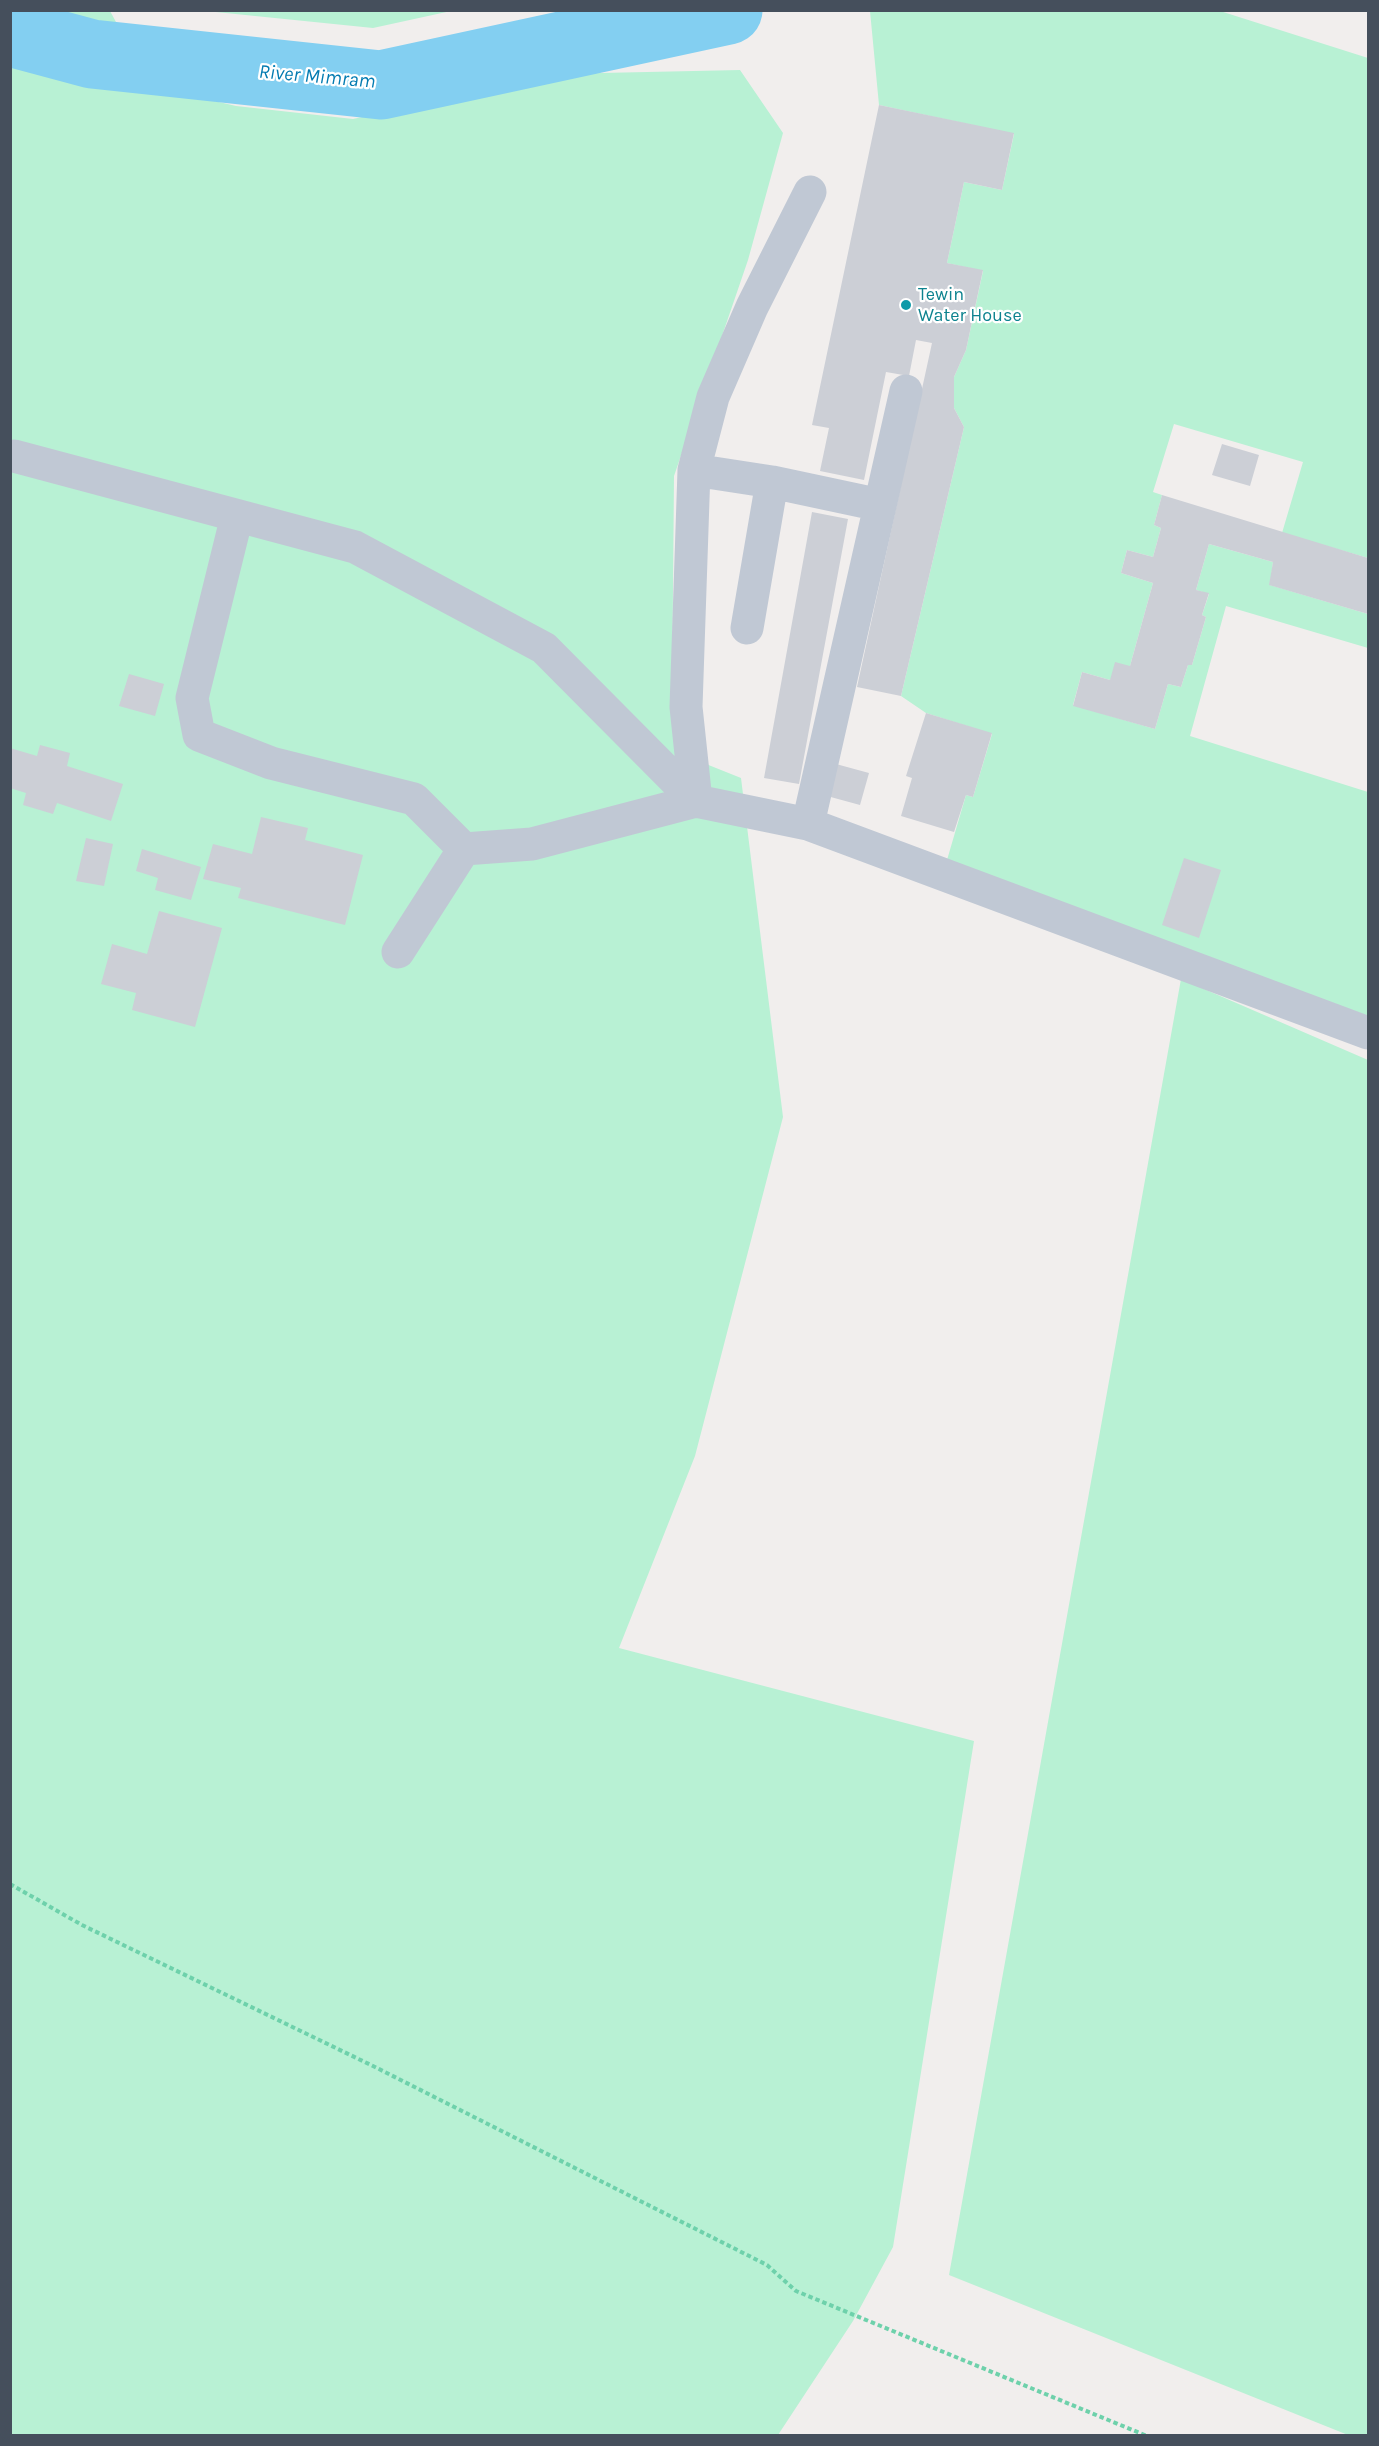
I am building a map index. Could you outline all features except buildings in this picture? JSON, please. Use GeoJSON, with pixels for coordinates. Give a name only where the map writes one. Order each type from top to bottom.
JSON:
{"type":"FeatureCollection","features":[{"type":"Feature","properties":{"kind":"lane"},"geometry":{"type":"LineString","coordinates":[[696,801],[687,707],[694,470],[713,398],[753,307],[810,192]]}},
{"type":"Feature","properties":{"kind":"lane"},"geometry":{"type":"LineString","coordinates":[[808,824],[906,391]]}},
{"type":"Feature","properties":{"kind":"lane"},"geometry":{"type":"LineString","coordinates":[[14,456],[355,547],[544,648],[696,801]]}},
{"type":"Feature","properties":{"kind":"lane"},"geometry":{"type":"LineString","coordinates":[[694,470],[772,482],[880,505]]}},
{"type":"Feature","properties":{"kind":"lane"},"geometry":{"type":"LineString","coordinates":[[747,628],[772,482]]}},
{"type":"Feature","properties":{"kind":"lane"},"geometry":{"type":"LineString","coordinates":[[237,516],[192,698],[198,735],[272,763],[414,799],[464,849]]}},
{"type":"Feature","properties":{"kind":"lane"},"geometry":{"type":"LineString","coordinates":[[464,849],[532,843],[696,801],[808,824],[1368,1033]]}},
{"type":"Feature","properties":{"kind":"lane"},"geometry":{"type":"LineString","coordinates":[[398,952],[464,849]]}},
{"type":"Feature","properties":{"kind":"path"},"geometry":{"type":"LineString","coordinates":[[10,1884],[82,1925],[383,2072],[767,2265],[796,2291],[1147,2436]]}},
{"type":"Feature","properties":{"kind":"green space"},"geometry":{"type":"Polygon","coordinates":[[[451,10],[373,28],[206,11],[451,10]]]}},
{"type":"Feature","properties":{"kind":"green space"},"geometry":{"type":"Polygon","coordinates":[[[11,11],[110,11],[151,86],[236,106],[353,119],[554,74],[740,70],[783,133],[748,260],[674,476],[672,704],[676,752],[741,778],[783,1117],[695,1456],[619,1648],[974,1741],[893,2247],[853,2321],[778,2435],[11,2436],[11,11]]]}},
{"type":"Feature","properties":{"kind":"green space"},"geometry":{"type":"Polygon","coordinates":[[[870,11],[1220,11],[1368,58],[1368,558],[1282,533],[1303,462],[1174,424],[1153,492],[1162,495],[1154,525],[1161,528],[1153,557],[1127,550],[1121,573],[1153,583],[1130,666],[1110,680],[1082,672],[1073,705],[1155,729],[1168,684],[1181,687],[1188,665],[1192,665],[1206,617],[1202,615],[1209,594],[1196,590],[1209,544],[1273,562],[1270,585],[1368,614],[1368,648],[1226,606],[1190,736],[1368,792],[1368,1016],[947,860],[966,795],[973,797],[992,734],[926,713],[901,696],[964,427],[954,408],[954,377],[966,350],[983,271],[947,263],[964,182],[1002,190],[1014,134],[879,105],[870,11]]]}},
{"type":"Feature","properties":{"kind":"green space"},"geometry":{"type":"Polygon","coordinates":[[[1181,979],[1368,1060],[1368,2435],[1348,2435],[949,2275],[1181,979]]]}},
{"type":"Feature","properties":{"kind":"waterway","name":"River Mimram"},"geometry":{"type":"LineString","coordinates":[[10,32],[92,54],[381,85],[728,10]]}},
{"type":"Feature","properties":{"kind":"place","name":"Tewin Water House"},"geometry":{"type":"Point","coordinates":[906,305]}}]}
